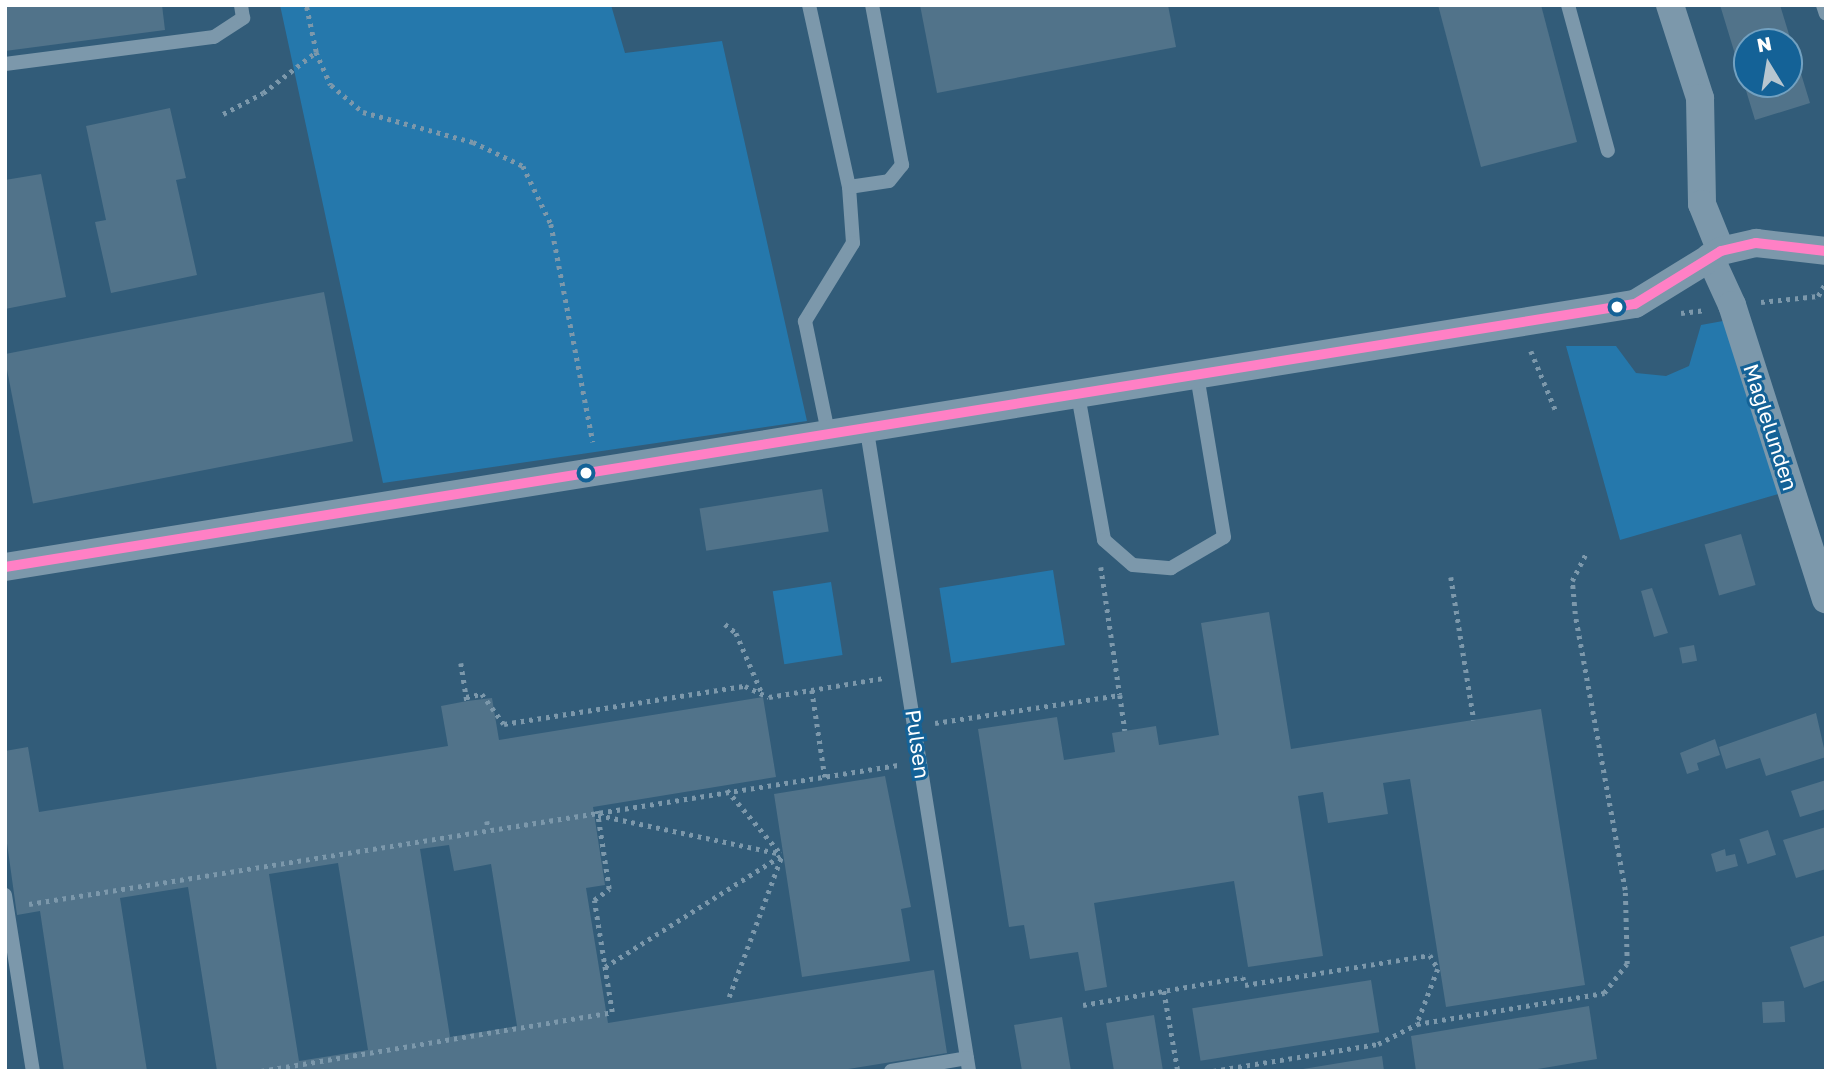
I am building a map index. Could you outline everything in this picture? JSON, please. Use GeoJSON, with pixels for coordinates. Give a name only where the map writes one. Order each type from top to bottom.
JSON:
{"type":"FeatureCollection","features":[{"type":"Feature","properties":{"kind":"street","name":"Maglelunden"},"geometry":{"type":"LineString","coordinates":[[1670,5],[1700,98],[1702,204],[1826,599]]}},
{"type":"Feature","properties":{"kind":"street"},"geometry":{"type":"LineString","coordinates":[[5,567],[599,475],[1635,304],[1716,254],[1756,243],[1826,251]]}},
{"type":"Feature","properties":{"kind":"lane"},"geometry":{"type":"LineString","coordinates":[[5,64],[214,37],[243,18],[241,5]]}},
{"type":"Feature","properties":{"kind":"lane"},"geometry":{"type":"LineString","coordinates":[[809,5],[849,187],[853,243],[805,321],[829,437]]}},
{"type":"Feature","properties":{"kind":"lane"},"geometry":{"type":"LineString","coordinates":[[849,187],[889,181],[902,164],[872,5]]}},
{"type":"Feature","properties":{"kind":"lane"},"geometry":{"type":"LineString","coordinates":[[1567,5],[1608,151]]}},
{"type":"Feature","properties":{"kind":"lane"},"geometry":{"type":"LineString","coordinates":[[1823,5],[1826,14]]}},
{"type":"Feature","properties":{"kind":"lane"},"geometry":{"type":"LineString","coordinates":[[1078,395],[1097,522],[1113,550],[1133,565],[1171,568],[1224,537],[1197,375]]}},
{"type":"Feature","properties":{"kind":"lane","name":"Pulsen"},"geometry":{"type":"LineString","coordinates":[[867,431],[916,725],[968,1065],[891,1071]]}},
{"type":"Feature","properties":{"kind":"lane"},"geometry":{"type":"LineString","coordinates":[[6,901],[33,1071]]}},
{"type":"Feature","properties":{"kind":"path"},"geometry":{"type":"LineString","coordinates":[[306,5],[316,52],[331,85],[363,112],[473,142],[523,166],[551,224],[599,475]]}},
{"type":"Feature","properties":{"kind":"path"},"geometry":{"type":"LineString","coordinates":[[223,114],[263,93],[316,52]]}},
{"type":"Feature","properties":{"kind":"path"},"geometry":{"type":"LineString","coordinates":[[1668,316],[1732,305],[1818,296],[1826,282]]}},
{"type":"Feature","properties":{"kind":"path"},"geometry":{"type":"LineString","coordinates":[[1518,322],[1556,411]]}},
{"type":"Feature","properties":{"kind":"path"},"geometry":{"type":"LineString","coordinates":[[1113,550],[1100,563],[1125,731]]}},
{"type":"Feature","properties":{"kind":"path"},"geometry":{"type":"LineString","coordinates":[[1213,1071],[1378,1044],[1417,1024],[1604,993],[1626,964],[1625,890],[1575,614],[1572,581],[1586,554]]}},
{"type":"Feature","properties":{"kind":"path"},"geometry":{"type":"LineString","coordinates":[[1451,576],[1474,720]]}},
{"type":"Feature","properties":{"kind":"path"},"geometry":{"type":"LineString","coordinates":[[726,624],[736,633],[762,693]]}},
{"type":"Feature","properties":{"kind":"path"},"geometry":{"type":"LineString","coordinates":[[461,663],[467,699],[482,694],[503,724],[746,686],[762,693],[811,690],[907,674]]}},
{"type":"Feature","properties":{"kind":"path"},"geometry":{"type":"LineString","coordinates":[[811,690],[825,777]]}},
{"type":"Feature","properties":{"kind":"path"},"geometry":{"type":"LineString","coordinates":[[916,725],[1120,695]]}},
{"type":"Feature","properties":{"kind":"path"},"geometry":{"type":"LineString","coordinates":[[6,901],[920,762]]}},
{"type":"Feature","properties":{"kind":"path"},"geometry":{"type":"LineString","coordinates":[[727,790],[782,855]]}},
{"type":"Feature","properties":{"kind":"path"},"geometry":{"type":"LineString","coordinates":[[598,813],[782,855]]}},
{"type":"Feature","properties":{"kind":"path"},"geometry":{"type":"LineString","coordinates":[[261,1071],[612,1012],[594,900],[609,889],[598,813]]}},
{"type":"Feature","properties":{"kind":"path"},"geometry":{"type":"LineString","coordinates":[[487,821],[488,828]]}},
{"type":"Feature","properties":{"kind":"path"},"geometry":{"type":"LineString","coordinates":[[604,967],[782,855]]}},
{"type":"Feature","properties":{"kind":"path"},"geometry":{"type":"LineString","coordinates":[[729,997],[782,855]]}},
{"type":"Feature","properties":{"kind":"path"},"geometry":{"type":"LineString","coordinates":[[1083,1005],[1243,977],[1245,985],[1430,955],[1438,969],[1417,1024]]}},
{"type":"Feature","properties":{"kind":"path"},"geometry":{"type":"LineString","coordinates":[[1164,991],[1178,1071]]}},
{"type":"Feature","properties":{"kind":"shaded area"},"geometry":{"type":"Polygon","coordinates":[[[280,5],[611,5],[625,53],[722,41],[807,421],[383,483],[280,5]]]}},
{"type":"Feature","properties":{"kind":"shaded area"},"geometry":{"type":"Polygon","coordinates":[[[1723,321],[1782,493],[1620,540],[1566,346],[1616,346],[1636,373],[1666,376],[1689,366],[1701,325],[1723,321]]]}},
{"type":"Feature","properties":{"kind":"shaded area"},"geometry":{"type":"Polygon","coordinates":[[[1053,570],[1065,645],[951,663],[939,588],[1053,570]]]}},
{"type":"Feature","properties":{"kind":"shaded area"},"geometry":{"type":"Polygon","coordinates":[[[831,582],[843,655],[784,664],[773,591],[831,582]]]}},
{"type":"Feature","properties":{"kind":"building"},"geometry":{"type":"Polygon","coordinates":[[[5,5],[162,5],[165,30],[5,51],[5,5]]]}},
{"type":"Feature","properties":{"kind":"building"},"geometry":{"type":"Polygon","coordinates":[[[920,5],[1168,5],[1176,47],[937,93],[920,5]]]}},
{"type":"Feature","properties":{"kind":"building"},"geometry":{"type":"Polygon","coordinates":[[[1438,5],[1541,5],[1577,142],[1481,167],[1438,5]]]}},
{"type":"Feature","properties":{"kind":"building"},"geometry":{"type":"Polygon","coordinates":[[[1720,5],[1780,5],[1787,28],[1733,28],[1733,48],[1720,5]]]}},
{"type":"Feature","properties":{"kind":"building"},"geometry":{"type":"Polygon","coordinates":[[[1803,80],[1810,103],[1755,120],[1748,98],[1803,98],[1803,80]]]}},
{"type":"Feature","properties":{"kind":"building"},"geometry":{"type":"Polygon","coordinates":[[[170,108],[186,178],[176,180],[197,275],[111,293],[95,222],[106,220],[86,126],[170,108]]]}},
{"type":"Feature","properties":{"kind":"building"},"geometry":{"type":"Polygon","coordinates":[[[41,174],[66,297],[5,309],[5,180],[41,174]]]}},
{"type":"Feature","properties":{"kind":"building"},"geometry":{"type":"Polygon","coordinates":[[[324,292],[353,441],[33,503],[5,354],[324,292]]]}},
{"type":"Feature","properties":{"kind":"building"},"geometry":{"type":"Polygon","coordinates":[[[822,489],[829,531],[706,551],[700,508],[822,489]]]}},
{"type":"Feature","properties":{"kind":"building"},"geometry":{"type":"Polygon","coordinates":[[[1741,534],[1756,585],[1719,595],[1704,544],[1741,534]]]}},
{"type":"Feature","properties":{"kind":"building"},"geometry":{"type":"Polygon","coordinates":[[[1652,588],[1668,633],[1654,637],[1641,591],[1652,588]]]}},
{"type":"Feature","properties":{"kind":"building"},"geometry":{"type":"Polygon","coordinates":[[[1269,612],[1291,749],[1541,709],[1585,985],[1446,1007],[1410,779],[1383,783],[1388,814],[1328,823],[1323,792],[1298,796],[1323,956],[1248,967],[1234,881],[1094,903],[1107,987],[1085,991],[1078,952],[1030,959],[1024,925],[1009,927],[978,729],[1057,717],[1064,760],[1115,752],[1112,733],[1156,726],[1159,745],[1219,735],[1201,623],[1269,612]]]}},
{"type":"Feature","properties":{"kind":"building"},"geometry":{"type":"Polygon","coordinates":[[[1694,645],[1697,661],[1682,664],[1679,648],[1694,645]]]}},
{"type":"Feature","properties":{"kind":"building"},"geometry":{"type":"Polygon","coordinates":[[[763,697],[776,777],[593,807],[605,885],[586,888],[608,1023],[934,970],[947,1053],[836,1071],[217,1071],[188,887],[120,898],[147,1071],[64,1071],[40,911],[17,915],[5,829],[5,751],[28,747],[39,812],[448,746],[441,706],[467,701],[492,698],[499,740],[763,697]],[[449,845],[420,849],[450,1037],[517,1026],[491,864],[454,871],[449,845]],[[338,863],[269,874],[299,1061],[368,1050],[338,863]]]}},
{"type":"Feature","properties":{"kind":"building"},"geometry":{"type":"Polygon","coordinates":[[[1816,713],[1826,757],[1766,776],[1760,758],[1726,769],[1719,747],[1816,713]]]}},
{"type":"Feature","properties":{"kind":"building"},"geometry":{"type":"Polygon","coordinates":[[[1715,739],[1720,755],[1697,763],[1699,770],[1687,774],[1680,753],[1715,739]]]}},
{"type":"Feature","properties":{"kind":"building"},"geometry":{"type":"Polygon","coordinates":[[[885,776],[911,907],[901,909],[910,961],[802,977],[774,794],[885,776]]]}},
{"type":"Feature","properties":{"kind":"building"},"geometry":{"type":"Polygon","coordinates":[[[1826,780],[1826,809],[1800,817],[1791,791],[1826,780]]]}},
{"type":"Feature","properties":{"kind":"building"},"geometry":{"type":"Polygon","coordinates":[[[1826,827],[1826,869],[1796,878],[1783,840],[1826,827]]]}},
{"type":"Feature","properties":{"kind":"building"},"geometry":{"type":"Polygon","coordinates":[[[1768,830],[1776,855],[1748,864],[1739,839],[1768,830]]]}},
{"type":"Feature","properties":{"kind":"building"},"geometry":{"type":"Polygon","coordinates":[[[1725,849],[1726,856],[1735,854],[1738,866],[1716,872],[1711,854],[1725,849]]]}},
{"type":"Feature","properties":{"kind":"building"},"geometry":{"type":"Polygon","coordinates":[[[1826,935],[1826,980],[1804,988],[1790,947],[1826,935]]]}},
{"type":"Feature","properties":{"kind":"building"},"geometry":{"type":"Polygon","coordinates":[[[1371,980],[1379,1032],[1201,1061],[1192,1008],[1371,980]]]}},
{"type":"Feature","properties":{"kind":"building"},"geometry":{"type":"Polygon","coordinates":[[[1784,1001],[1785,1022],[1763,1023],[1762,1002],[1784,1001]]]}},
{"type":"Feature","properties":{"kind":"building"},"geometry":{"type":"Polygon","coordinates":[[[1589,1006],[1597,1059],[1526,1071],[1416,1071],[1411,1036],[1589,1006]]]}},
{"type":"Feature","properties":{"kind":"building"},"geometry":{"type":"Polygon","coordinates":[[[1154,1015],[1163,1071],[1114,1071],[1106,1023],[1154,1015]]]}},
{"type":"Feature","properties":{"kind":"building"},"geometry":{"type":"Polygon","coordinates":[[[1062,1017],[1071,1071],[1022,1071],[1014,1025],[1062,1017]]]}},
{"type":"Feature","properties":{"kind":"building"},"geometry":{"type":"Polygon","coordinates":[[[1382,1056],[1384,1071],[1303,1069],[1382,1056]]]}},
{"type":"Feature","properties":{"kind":"transit line"},"geometry":{"type":"LineString","coordinates":[[5,567],[1635,304],[1721,251],[1756,243],[1826,251]]}}]}
